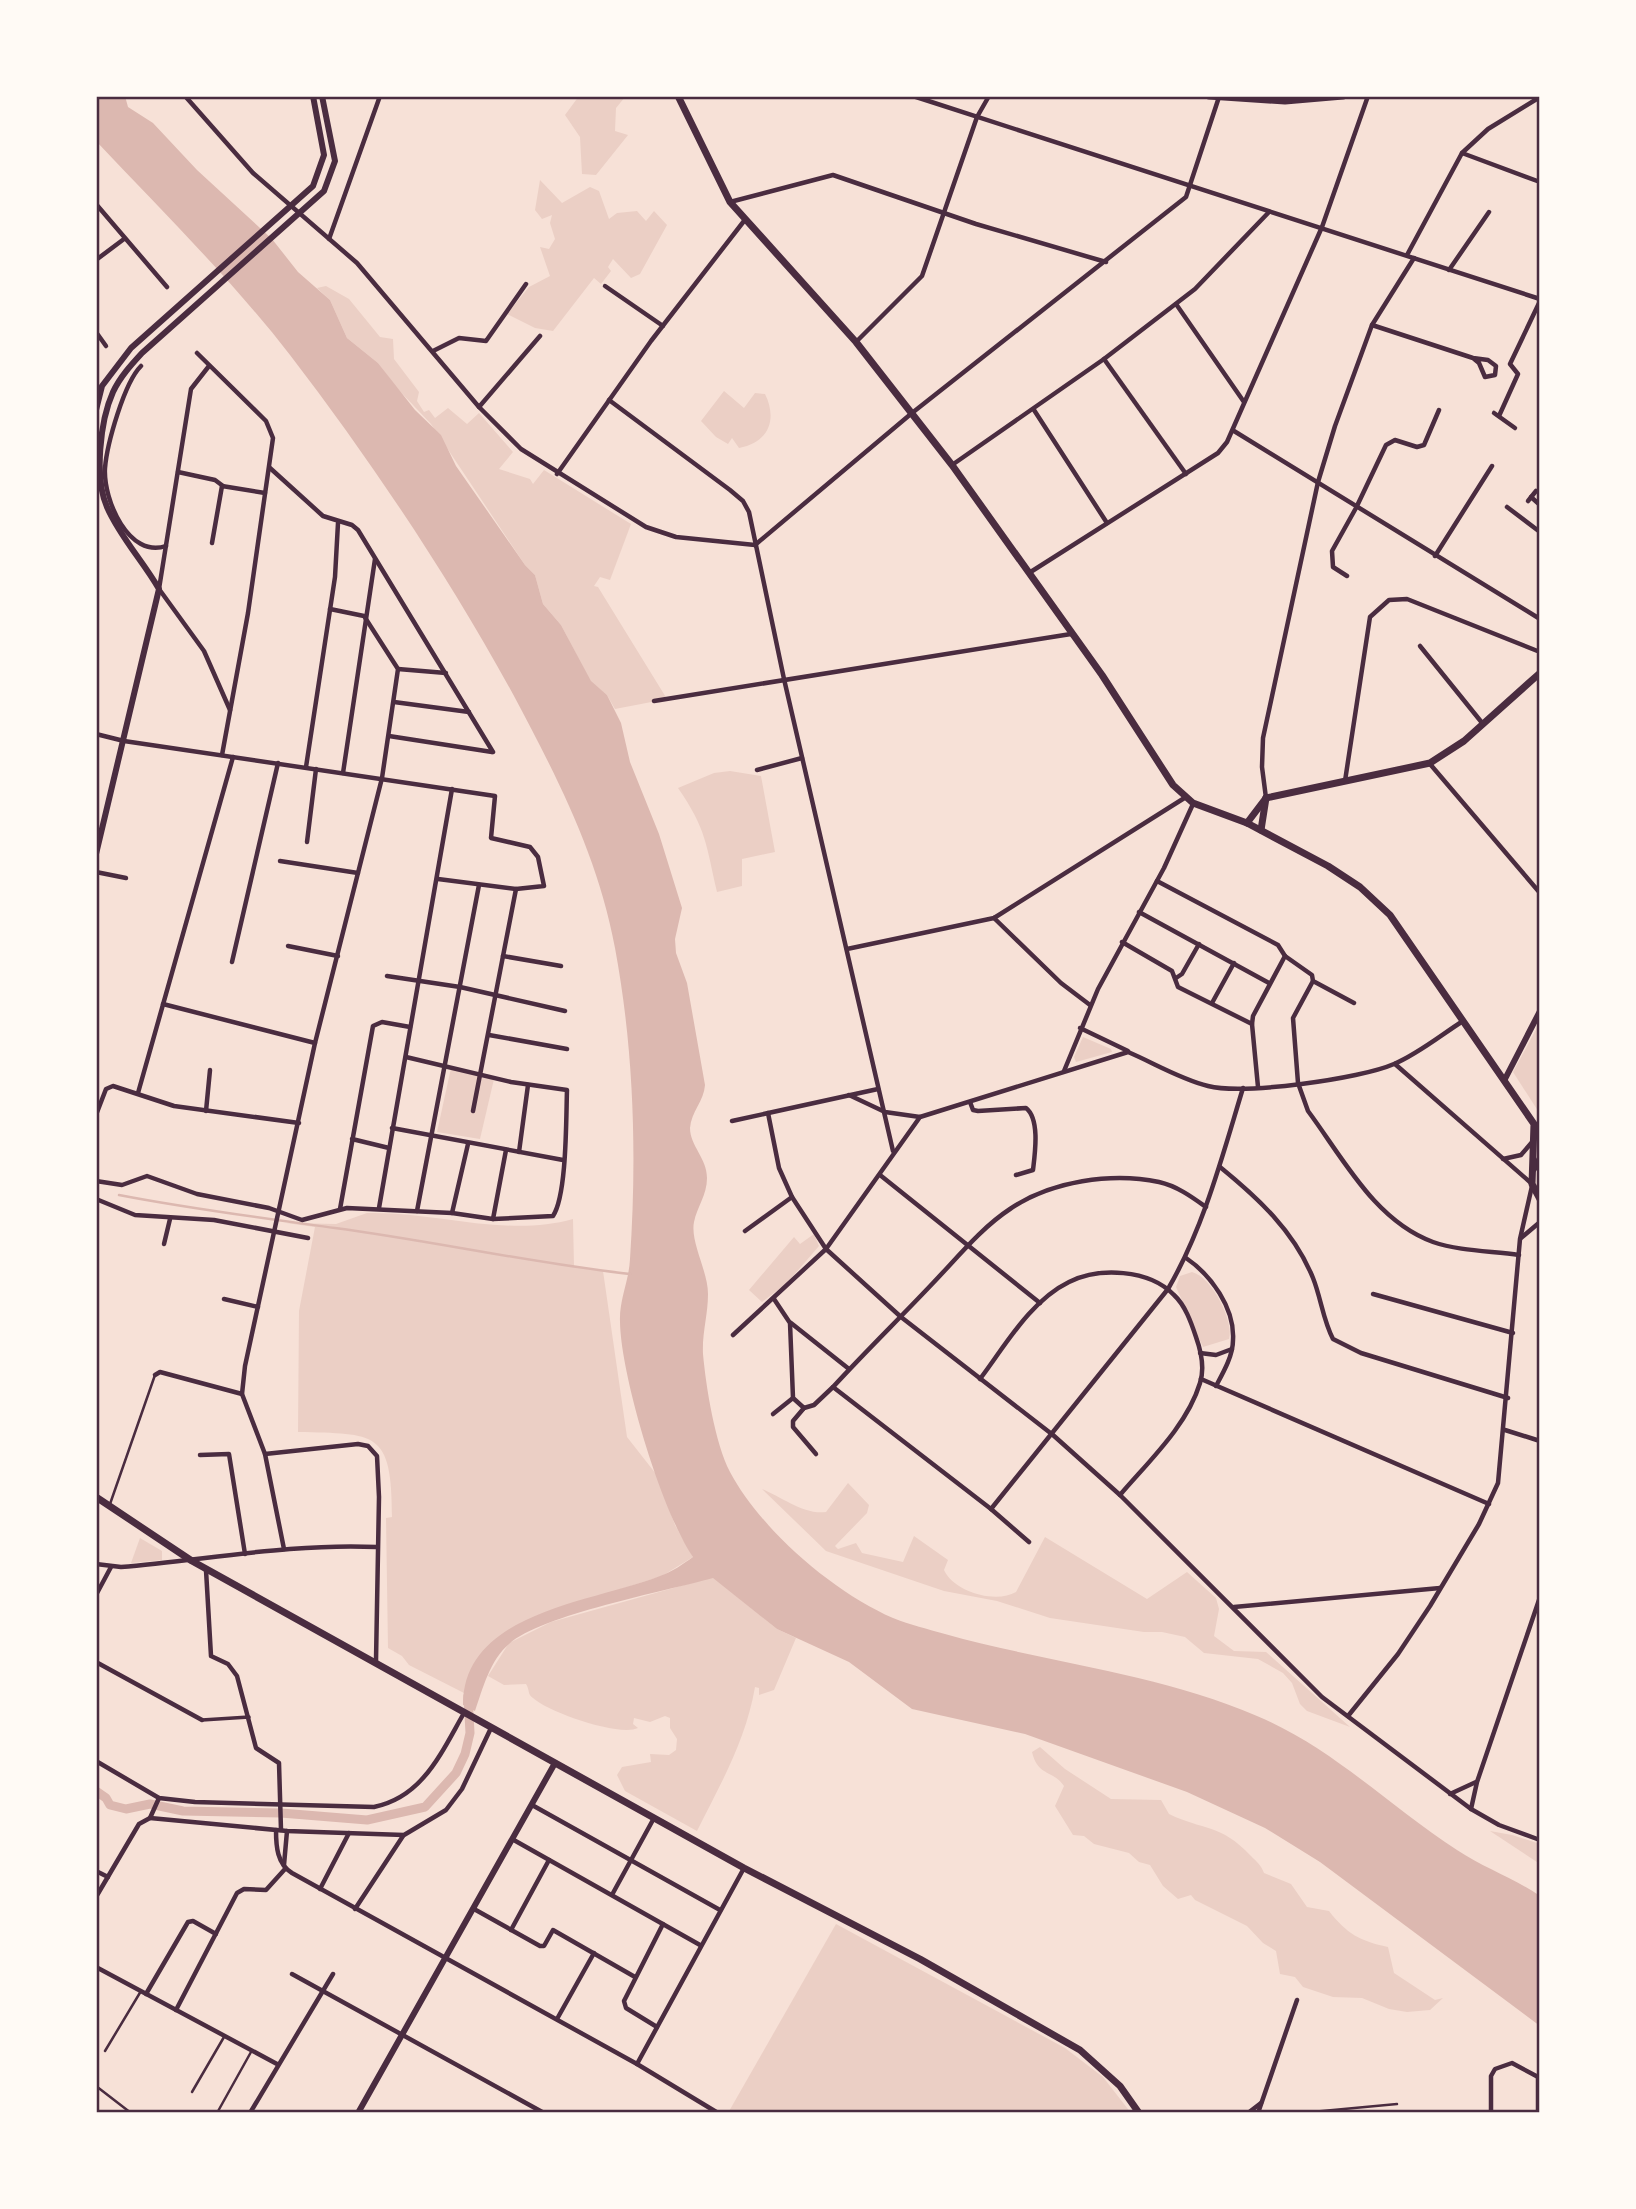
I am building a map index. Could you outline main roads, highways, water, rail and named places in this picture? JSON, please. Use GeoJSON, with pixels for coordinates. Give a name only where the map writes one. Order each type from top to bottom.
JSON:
{"type":"FeatureCollection","features":[{"type":"Feature","properties":{"kind":"main road"},"geometry":{"type":"LineString","coordinates":[[678,96],[730,202],[744,221],[856,342],[952,465],[1173,785],[1193,803],[1247,823],[1328,866],[1377,902],[1390,915],[1534,1124],[1532,1185],[1540,1199]]}},
{"type":"Feature","properties":{"kind":"main road"},"geometry":{"type":"LineString","coordinates":[[1209,96],[1285,101],[1343,96]]}},
{"type":"Feature","properties":{"kind":"main road"},"geometry":{"type":"LineString","coordinates":[[1247,823],[1266,798],[1430,763],[1464,741],[1540,673]]}},
{"type":"Feature","properties":{"kind":"main road"},"geometry":{"type":"LineString","coordinates":[[1261,830],[1266,798]]}},
{"type":"Feature","properties":{"kind":"main road"},"geometry":{"type":"LineString","coordinates":[[96,1497],[192,1562],[376,1661],[489,1727],[744,1868],[920,1959],[1080,2050],[1120,2085],[1139,2113]]}},
{"type":"Feature","properties":{"kind":"waterway"},"geometry":{"type":"LineString","coordinates":[[119,1195],[630,1274]]}},
{"type":"Feature","properties":{"kind":"waterway"},"geometry":{"type":"LineString","coordinates":[[96,1791],[106,1798],[110,1805],[126,1809],[150,1804],[183,1811],[281,1813],[367,1820],[425,1807],[456,1773],[465,1754],[470,1733],[468,1696]]}}]}
